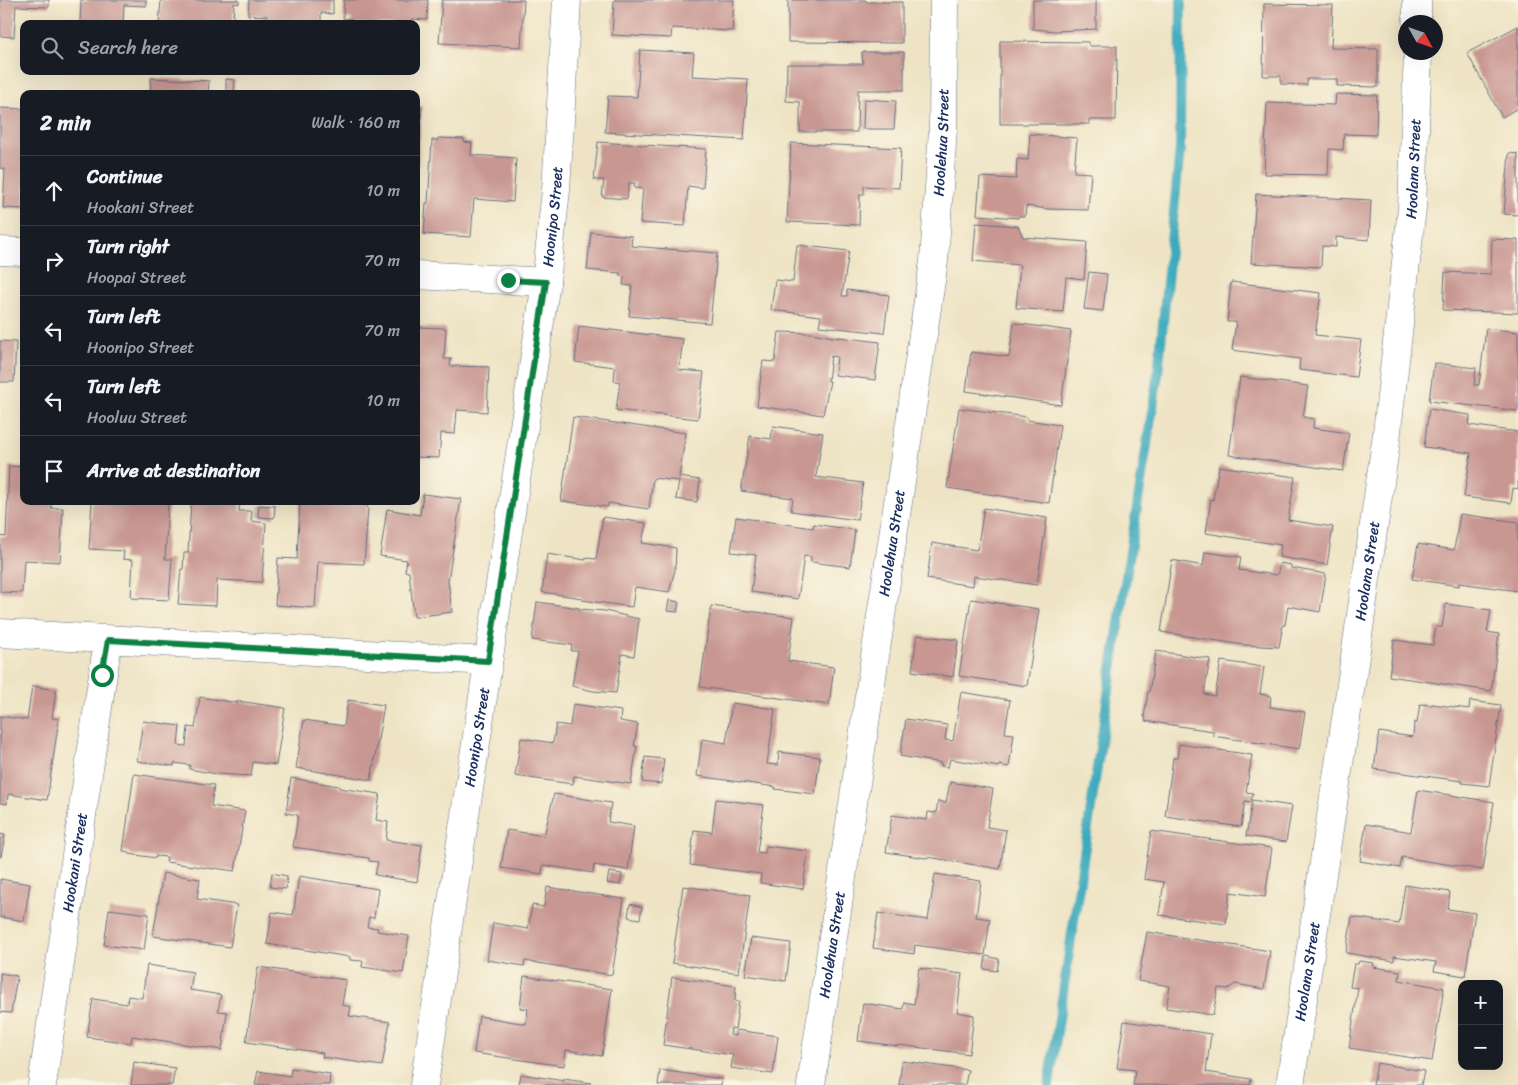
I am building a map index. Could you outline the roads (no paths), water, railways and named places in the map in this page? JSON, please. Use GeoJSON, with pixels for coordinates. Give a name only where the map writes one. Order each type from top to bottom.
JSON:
{"type":"FeatureCollection","features":[{"type":"Feature","properties":{"kind":"street","name":"Hoonipo Street"},"geometry":{"type":"LineString","coordinates":[[424,1085],[546,282],[556,190],[568,0]]}},
{"type":"Feature","properties":{"kind":"street","name":"Hoolehua Street"},"geometry":{"type":"LineString","coordinates":[[811,1085],[934,260],[943,129],[944,0]]}},
{"type":"Feature","properties":{"kind":"street"},"geometry":{"type":"LineString","coordinates":[[1417,0],[1417,15]]}},
{"type":"Feature","properties":{"kind":"street","name":"Hoolana Street"},"geometry":{"type":"LineString","coordinates":[[1290,1085],[1358,640],[1386,441],[1412,208],[1418,60]]}},
{"type":"Feature","properties":{"kind":"street"},"geometry":{"type":"LineString","coordinates":[[0,251],[20,252]]}},
{"type":"Feature","properties":{"kind":"street"},"geometry":{"type":"LineString","coordinates":[[420,275],[546,282]]}},
{"type":"Feature","properties":{"kind":"street"},"geometry":{"type":"LineString","coordinates":[[0,633],[488,661]]}},
{"type":"Feature","properties":{"kind":"street","name":"Hookani Street"},"geometry":{"type":"LineString","coordinates":[[42,1085],[108,640]]}},
{"type":"Feature","properties":{"kind":"waterway"},"geometry":{"type":"LineString","coordinates":[[1049,1085],[1158,374],[1180,149],[1181,0]]}}]}
